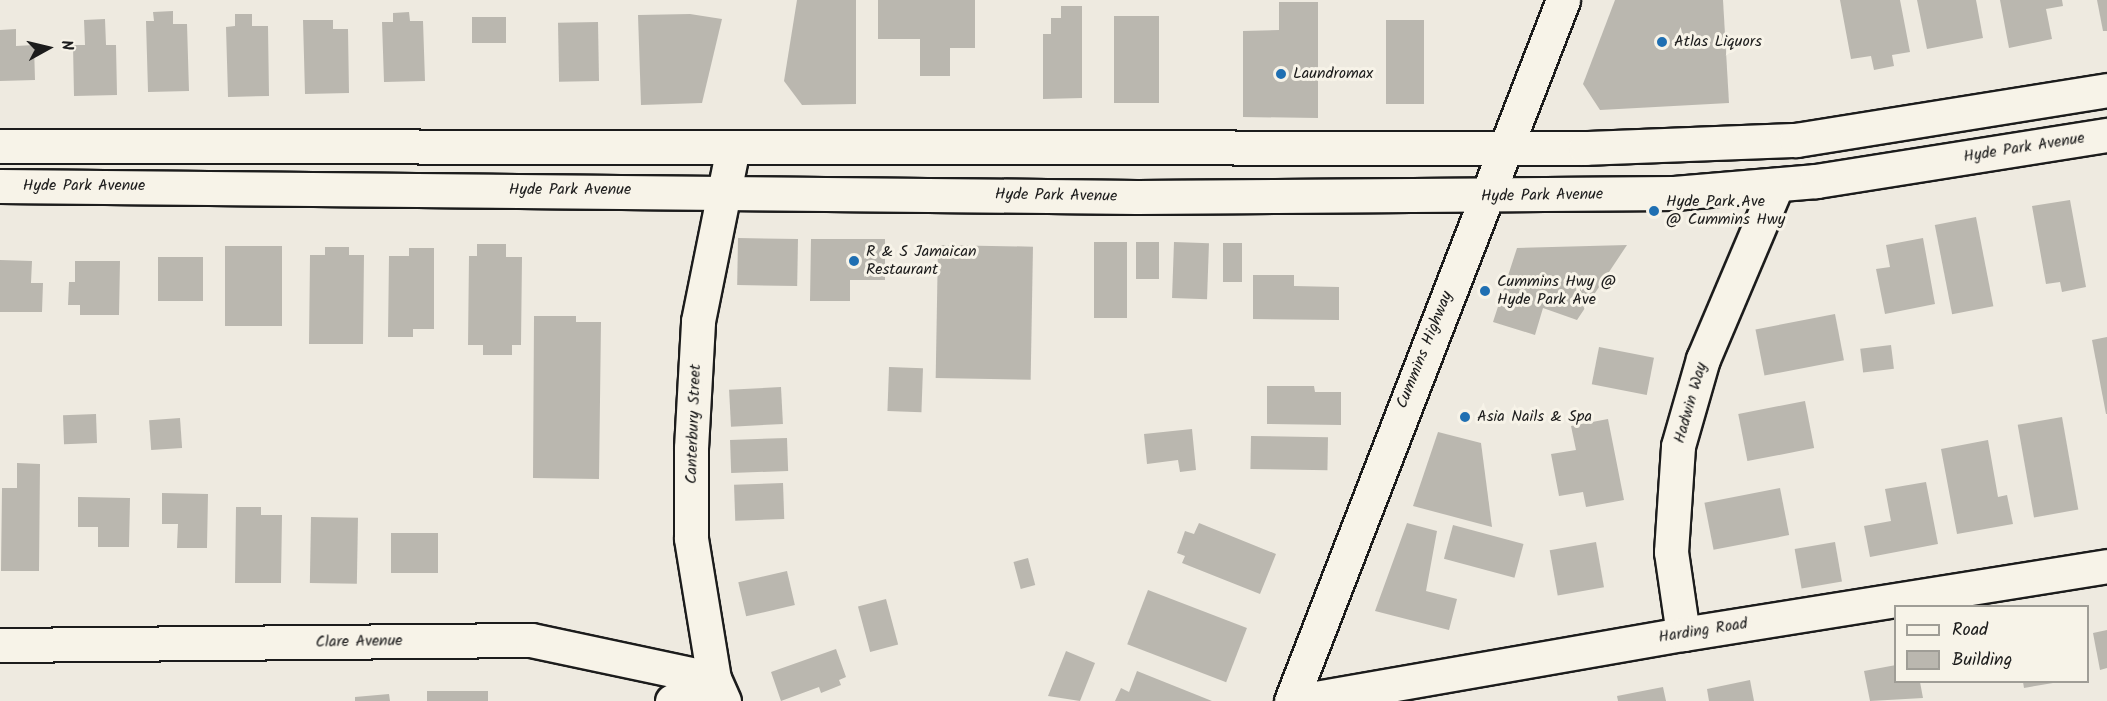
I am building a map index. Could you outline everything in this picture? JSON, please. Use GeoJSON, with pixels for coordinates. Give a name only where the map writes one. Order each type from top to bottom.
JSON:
{"type":"FeatureCollection","features":[{"type":"Feature","properties":{"kind":"main road","name":"Cummins Highway"},"geometry":{"type":"LineString","coordinates":[[1291,701],[1397,422],[1508,150],[1563,0]]}},
{"type":"Feature","properties":{"kind":"main road"},"geometry":{"type":"LineString","coordinates":[[0,146],[1145,145],[1508,150],[1796,140],[2107,90]]}},
{"type":"Feature","properties":{"kind":"main road","name":"Hyde Park Avenue"},"geometry":{"type":"LineString","coordinates":[[0,186],[1489,197],[1674,193],[1777,185],[2107,135]]}},
{"type":"Feature","properties":{"kind":"main road","name":"Canterbury Street"},"geometry":{"type":"LineString","coordinates":[[719,690],[691,538],[691,448],[698,321],[733,147]]}},
{"type":"Feature","properties":{"kind":"main road","name":"Hadwin Way"},"geometry":{"type":"LineString","coordinates":[[1683,634],[1671,552],[1678,446],[1703,359],[1777,185]]}},
{"type":"Feature","properties":{"kind":"main road","name":"Harding Road"},"geometry":{"type":"LineString","coordinates":[[1299,701],[1683,634],[2107,566]]}},
{"type":"Feature","properties":{"kind":"main road","name":"Clare Avenue"},"geometry":{"type":"LineString","coordinates":[[0,645],[531,640],[719,690]]}},
{"type":"Feature","properties":{"kind":"main road"},"geometry":{"type":"LineString","coordinates":[[672,701],[719,690]]}},
{"type":"Feature","properties":{"kind":"building"},"geometry":{"type":"Polygon","coordinates":[[[797,0],[856,0],[856,104],[802,105],[784,81],[797,0]]]}},
{"type":"Feature","properties":{"kind":"building"},"geometry":{"type":"Polygon","coordinates":[[[878,0],[975,0],[975,48],[950,48],[950,76],[920,76],[920,39],[878,39],[878,0]]]}},
{"type":"Feature","properties":{"kind":"building","name":"Atlas Liquors"},"geometry":{"type":"Polygon","coordinates":[[[1615,0],[1723,0],[1729,103],[1600,110],[1583,84],[1615,0]]]}},
{"type":"Feature","properties":{"kind":"building"},"geometry":{"type":"Polygon","coordinates":[[[1840,0],[1900,0],[1910,52],[1892,55],[1894,66],[1874,70],[1871,56],[1851,59],[1840,0]]]}},
{"type":"Feature","properties":{"kind":"building"},"geometry":{"type":"Polygon","coordinates":[[[1917,0],[1976,0],[1983,38],[1927,49],[1917,0]]]}},
{"type":"Feature","properties":{"kind":"building"},"geometry":{"type":"Polygon","coordinates":[[[2000,0],[2062,0],[2063,6],[2046,9],[2052,39],[2009,48],[2000,0]]]}},
{"type":"Feature","properties":{"kind":"building"},"geometry":{"type":"Polygon","coordinates":[[[2097,0],[2107,0],[2107,31],[2103,31],[2097,0]]]}},
{"type":"Feature","properties":{"kind":"building","name":"Laundromax"},"geometry":{"type":"Polygon","coordinates":[[[1279,2],[1318,2],[1318,118],[1243,117],[1243,31],[1279,30],[1279,2]]]}},
{"type":"Feature","properties":{"kind":"building"},"geometry":{"type":"Polygon","coordinates":[[[1061,6],[1082,6],[1082,98],[1043,99],[1043,34],[1051,34],[1051,18],[1061,18],[1061,6]]]}},
{"type":"Feature","properties":{"kind":"building"},"geometry":{"type":"Polygon","coordinates":[[[173,11],[173,24],[187,24],[189,91],[148,92],[146,21],[154,21],[153,12],[173,11]]]}},
{"type":"Feature","properties":{"kind":"building"},"geometry":{"type":"Polygon","coordinates":[[[409,12],[410,21],[423,21],[425,81],[384,82],[382,22],[393,22],[393,13],[409,12]]]}},
{"type":"Feature","properties":{"kind":"building"},"geometry":{"type":"Polygon","coordinates":[[[235,14],[252,14],[252,26],[268,26],[269,96],[228,97],[226,27],[235,26],[235,14]]]}},
{"type":"Feature","properties":{"kind":"building"},"geometry":{"type":"Polygon","coordinates":[[[690,14],[722,19],[702,103],[641,105],[638,15],[690,14]]]}},
{"type":"Feature","properties":{"kind":"building"},"geometry":{"type":"Polygon","coordinates":[[[1114,16],[1159,16],[1159,103],[1114,103],[1114,16]]]}},
{"type":"Feature","properties":{"kind":"building"},"geometry":{"type":"Polygon","coordinates":[[[472,17],[506,17],[506,43],[472,43],[472,17]]]}},
{"type":"Feature","properties":{"kind":"building"},"geometry":{"type":"Polygon","coordinates":[[[105,19],[106,45],[116,45],[117,95],[74,96],[73,45],[85,45],[84,20],[105,19]]]}},
{"type":"Feature","properties":{"kind":"building"},"geometry":{"type":"Polygon","coordinates":[[[303,20],[333,20],[333,29],[348,29],[349,93],[305,94],[303,20]]]}},
{"type":"Feature","properties":{"kind":"building"},"geometry":{"type":"Polygon","coordinates":[[[1386,20],[1424,20],[1424,104],[1386,104],[1386,20]]]}},
{"type":"Feature","properties":{"kind":"building"},"geometry":{"type":"Polygon","coordinates":[[[598,22],[599,81],[559,82],[558,23],[598,22]]]}},
{"type":"Feature","properties":{"kind":"building"},"geometry":{"type":"Polygon","coordinates":[[[16,29],[16,46],[34,45],[35,80],[0,81],[0,30],[16,29]]]}},
{"type":"Feature","properties":{"kind":"building"},"geometry":{"type":"Polygon","coordinates":[[[2070,200],[2086,287],[2062,292],[2060,282],[2046,284],[2032,206],[2070,200]]]}},
{"type":"Feature","properties":{"kind":"building"},"geometry":{"type":"Polygon","coordinates":[[[1976,217],[1993,306],[1952,314],[1935,225],[1976,217]]]}},
{"type":"Feature","properties":{"kind":"building"},"geometry":{"type":"Polygon","coordinates":[[[738,238],[798,239],[797,286],[737,285],[738,238]]]}},
{"type":"Feature","properties":{"kind":"building"},"geometry":{"type":"Polygon","coordinates":[[[1923,238],[1935,304],[1885,314],[1876,269],[1890,267],[1886,245],[1923,238]]]}},
{"type":"Feature","properties":{"kind":"building"},"geometry":{"type":"Polygon","coordinates":[[[811,239],[885,239],[885,280],[850,280],[850,301],[810,301],[811,239]]]}},
{"type":"Feature","properties":{"kind":"building"},"geometry":{"type":"Polygon","coordinates":[[[1094,242],[1127,242],[1127,318],[1094,318],[1094,242]]]}},
{"type":"Feature","properties":{"kind":"building"},"geometry":{"type":"Polygon","coordinates":[[[1136,242],[1159,242],[1159,279],[1136,279],[1136,242]]]}},
{"type":"Feature","properties":{"kind":"building"},"geometry":{"type":"Polygon","coordinates":[[[1174,242],[1209,243],[1207,299],[1172,298],[1174,242]]]}},
{"type":"Feature","properties":{"kind":"building"},"geometry":{"type":"Polygon","coordinates":[[[1223,243],[1242,243],[1242,282],[1223,282],[1223,243]]]}},
{"type":"Feature","properties":{"kind":"building"},"geometry":{"type":"Polygon","coordinates":[[[477,244],[506,244],[506,257],[522,257],[521,345],[512,345],[512,355],[483,355],[483,345],[468,345],[469,256],[477,256],[477,244]]]}},
{"type":"Feature","properties":{"kind":"building"},"geometry":{"type":"Polygon","coordinates":[[[938,245],[1033,247],[1031,380],[936,378],[938,245]]]}},
{"type":"Feature","properties":{"kind":"building"},"geometry":{"type":"Polygon","coordinates":[[[1627,245],[1577,320],[1543,308],[1535,335],[1493,322],[1517,248],[1627,245]]]}},
{"type":"Feature","properties":{"kind":"building"},"geometry":{"type":"Polygon","coordinates":[[[225,246],[282,246],[282,326],[225,326],[225,246]]]}},
{"type":"Feature","properties":{"kind":"building"},"geometry":{"type":"Polygon","coordinates":[[[325,247],[349,247],[349,255],[364,255],[363,344],[309,344],[310,255],[325,255],[325,247]]]}},
{"type":"Feature","properties":{"kind":"building"},"geometry":{"type":"Polygon","coordinates":[[[409,248],[434,248],[434,329],[413,329],[413,337],[388,337],[389,256],[409,256],[409,248]]]}},
{"type":"Feature","properties":{"kind":"building"},"geometry":{"type":"Polygon","coordinates":[[[158,257],[203,257],[203,301],[158,301],[158,257]]]}},
{"type":"Feature","properties":{"kind":"building"},"geometry":{"type":"Polygon","coordinates":[[[0,260],[32,261],[31,283],[43,283],[42,312],[0,312],[0,260]]]}},
{"type":"Feature","properties":{"kind":"building"},"geometry":{"type":"Polygon","coordinates":[[[75,261],[120,261],[119,315],[80,315],[80,305],[68,305],[69,282],[75,282],[75,261]]]}},
{"type":"Feature","properties":{"kind":"building"},"geometry":{"type":"Polygon","coordinates":[[[1253,275],[1294,275],[1294,286],[1339,287],[1339,320],[1253,319],[1253,275]]]}},
{"type":"Feature","properties":{"kind":"building"},"geometry":{"type":"Polygon","coordinates":[[[1835,314],[1844,360],[1764,376],[1755,329],[1835,314]]]}},
{"type":"Feature","properties":{"kind":"building"},"geometry":{"type":"Polygon","coordinates":[[[534,316],[576,316],[576,322],[601,322],[599,479],[533,478],[534,316]]]}},
{"type":"Feature","properties":{"kind":"building"},"geometry":{"type":"Polygon","coordinates":[[[2107,337],[2107,414],[2106,414],[2092,340],[2107,337]]]}},
{"type":"Feature","properties":{"kind":"building"},"geometry":{"type":"Polygon","coordinates":[[[1891,345],[1894,369],[1863,373],[1860,349],[1891,345]]]}},
{"type":"Feature","properties":{"kind":"building"},"geometry":{"type":"Polygon","coordinates":[[[1599,347],[1654,358],[1647,395],[1592,384],[1599,347]]]}},
{"type":"Feature","properties":{"kind":"building"},"geometry":{"type":"Polygon","coordinates":[[[889,367],[923,368],[921,412],[887,411],[889,367]]]}},
{"type":"Feature","properties":{"kind":"building"},"geometry":{"type":"Polygon","coordinates":[[[1267,386],[1314,386],[1315,392],[1341,392],[1341,425],[1267,424],[1267,386]]]}},
{"type":"Feature","properties":{"kind":"building"},"geometry":{"type":"Polygon","coordinates":[[[781,387],[783,424],[731,427],[729,390],[781,387]]]}},
{"type":"Feature","properties":{"kind":"building"},"geometry":{"type":"Polygon","coordinates":[[[1805,401],[1814,448],[1747,461],[1738,414],[1805,401]]]}},
{"type":"Feature","properties":{"kind":"building"},"geometry":{"type":"Polygon","coordinates":[[[96,414],[97,443],[64,444],[63,415],[96,414]]]}},
{"type":"Feature","properties":{"kind":"building"},"geometry":{"type":"Polygon","coordinates":[[[2062,417],[2078,510],[2034,517],[2018,425],[2062,417]]]}},
{"type":"Feature","properties":{"kind":"building"},"geometry":{"type":"Polygon","coordinates":[[[180,418],[182,448],[151,450],[149,420],[180,418]]]}},
{"type":"Feature","properties":{"kind":"building"},"geometry":{"type":"Polygon","coordinates":[[[1608,419],[1624,500],[1586,507],[1583,492],[1559,496],[1551,454],[1576,450],[1571,426],[1608,419]]]}},
{"type":"Feature","properties":{"kind":"building"},"geometry":{"type":"Polygon","coordinates":[[[1192,429],[1196,470],[1180,472],[1178,460],[1147,464],[1144,434],[1192,429]]]}},
{"type":"Feature","properties":{"kind":"building"},"geometry":{"type":"Polygon","coordinates":[[[1438,432],[1481,443],[1492,527],[1413,506],[1438,432]]]}},
{"type":"Feature","properties":{"kind":"building"},"geometry":{"type":"Polygon","coordinates":[[[1251,436],[1328,437],[1327,470],[1250,469],[1251,436]]]}},
{"type":"Feature","properties":{"kind":"building"},"geometry":{"type":"Polygon","coordinates":[[[787,438],[788,471],[731,473],[730,440],[787,438]]]}},
{"type":"Feature","properties":{"kind":"building"},"geometry":{"type":"Polygon","coordinates":[[[1988,440],[1998,497],[2007,495],[2013,524],[1957,534],[1941,449],[1988,440]]]}},
{"type":"Feature","properties":{"kind":"building"},"geometry":{"type":"Polygon","coordinates":[[[17,463],[40,464],[39,571],[1,571],[2,488],[17,488],[17,463]]]}},
{"type":"Feature","properties":{"kind":"building"},"geometry":{"type":"Polygon","coordinates":[[[1926,482],[1938,544],[1870,557],[1864,526],[1891,521],[1885,489],[1926,482]]]}},
{"type":"Feature","properties":{"kind":"building"},"geometry":{"type":"Polygon","coordinates":[[[783,483],[784,519],[735,521],[734,485],[783,483]]]}},
{"type":"Feature","properties":{"kind":"building"},"geometry":{"type":"Polygon","coordinates":[[[1780,488],[1789,535],[1714,550],[1704,503],[1780,488]]]}},
{"type":"Feature","properties":{"kind":"building"},"geometry":{"type":"Polygon","coordinates":[[[162,493],[208,494],[207,548],[177,548],[178,524],[162,524],[162,493]]]}},
{"type":"Feature","properties":{"kind":"building"},"geometry":{"type":"Polygon","coordinates":[[[78,497],[130,498],[129,547],[98,547],[98,527],[78,527],[78,497]]]}},
{"type":"Feature","properties":{"kind":"building"},"geometry":{"type":"Polygon","coordinates":[[[236,507],[261,507],[261,515],[282,515],[281,583],[235,583],[236,507]]]}},
{"type":"Feature","properties":{"kind":"building"},"geometry":{"type":"Polygon","coordinates":[[[311,517],[358,518],[357,584],[310,583],[311,517]]]}},
{"type":"Feature","properties":{"kind":"building"},"geometry":{"type":"Polygon","coordinates":[[[1199,523],[1276,554],[1260,594],[1182,563],[1185,556],[1177,553],[1185,531],[1194,534],[1199,523]]]}},
{"type":"Feature","properties":{"kind":"building"},"geometry":{"type":"Polygon","coordinates":[[[1407,523],[1437,531],[1426,591],[1457,599],[1449,630],[1375,611],[1407,523]]]}},
{"type":"Feature","properties":{"kind":"building"},"geometry":{"type":"Polygon","coordinates":[[[1453,525],[1524,544],[1514,578],[1444,559],[1453,525]]]}},
{"type":"Feature","properties":{"kind":"building"},"geometry":{"type":"Polygon","coordinates":[[[391,533],[438,533],[438,573],[391,573],[391,533]]]}},
{"type":"Feature","properties":{"kind":"building"},"geometry":{"type":"Polygon","coordinates":[[[1596,542],[1604,587],[1558,595],[1550,550],[1596,542]]]}},
{"type":"Feature","properties":{"kind":"building"},"geometry":{"type":"Polygon","coordinates":[[[1835,542],[1842,581],[1802,589],[1795,549],[1835,542]]]}},
{"type":"Feature","properties":{"kind":"building"},"geometry":{"type":"Polygon","coordinates":[[[1028,558],[1035,585],[1021,589],[1014,562],[1028,558]]]}},
{"type":"Feature","properties":{"kind":"building"},"geometry":{"type":"Polygon","coordinates":[[[787,571],[795,605],[746,616],[738,582],[787,571]]]}},
{"type":"Feature","properties":{"kind":"building"},"geometry":{"type":"Polygon","coordinates":[[[1148,590],[1247,628],[1226,682],[1127,644],[1148,590]]]}},
{"type":"Feature","properties":{"kind":"building"},"geometry":{"type":"Polygon","coordinates":[[[886,599],[898,644],[870,652],[858,607],[886,599]]]}},
{"type":"Feature","properties":{"kind":"building"},"geometry":{"type":"Polygon","coordinates":[[[2107,630],[2107,668],[2100,670],[2093,633],[2107,630]]]}},
{"type":"Feature","properties":{"kind":"building"},"geometry":{"type":"Polygon","coordinates":[[[836,649],[846,677],[839,680],[841,685],[821,693],[819,687],[781,701],[771,672],[836,649]]]}},
{"type":"Feature","properties":{"kind":"building"},"geometry":{"type":"Polygon","coordinates":[[[1066,651],[1095,663],[1080,701],[1048,696],[1066,651]]]}},
{"type":"Feature","properties":{"kind":"building"},"geometry":{"type":"Polygon","coordinates":[[[1894,665],[1894,683],[1920,683],[1923,698],[1870,701],[1864,671],[1894,665]]]}},
{"type":"Feature","properties":{"kind":"building"},"geometry":{"type":"Polygon","coordinates":[[[1137,671],[1212,701],[1115,701],[1121,688],[1129,692],[1137,671]]]}},
{"type":"Feature","properties":{"kind":"building"},"geometry":{"type":"Polygon","coordinates":[[[1750,680],[1754,701],[1709,701],[1707,689],[1750,680]]]}},
{"type":"Feature","properties":{"kind":"building"},"geometry":{"type":"Polygon","coordinates":[[[2023,683],[2053,683],[2024,688],[2023,683]]]}},
{"type":"Feature","properties":{"kind":"building"},"geometry":{"type":"Polygon","coordinates":[[[1663,687],[1666,701],[1618,701],[1617,696],[1663,687]]]}},
{"type":"Feature","properties":{"kind":"building"},"geometry":{"type":"Polygon","coordinates":[[[427,691],[488,691],[488,701],[427,701],[427,691]]]}},
{"type":"Feature","properties":{"kind":"building"},"geometry":{"type":"Polygon","coordinates":[[[389,694],[390,701],[355,701],[355,697],[389,694]]]}},
{"type":"Feature","properties":{"kind":"place","name":"Atlas Liquors"},"geometry":{"type":"Point","coordinates":[1662,42]}},
{"type":"Feature","properties":{"kind":"place","name":"Laundromax"},"geometry":{"type":"Point","coordinates":[1281,74]}},
{"type":"Feature","properties":{"kind":"place","name":"Hyde Park Ave @ Cummins Hwy"},"geometry":{"type":"Point","coordinates":[1654,211]}},
{"type":"Feature","properties":{"kind":"place","name":"R & S Jamaican Restaurant"},"geometry":{"type":"Point","coordinates":[854,261]}},
{"type":"Feature","properties":{"kind":"place","name":"Cummins Hwy @ Hyde Park Ave"},"geometry":{"type":"Point","coordinates":[1485,291]}},
{"type":"Feature","properties":{"kind":"place","name":"Asia Nails & Spa"},"geometry":{"type":"Point","coordinates":[1465,417]}}]}
